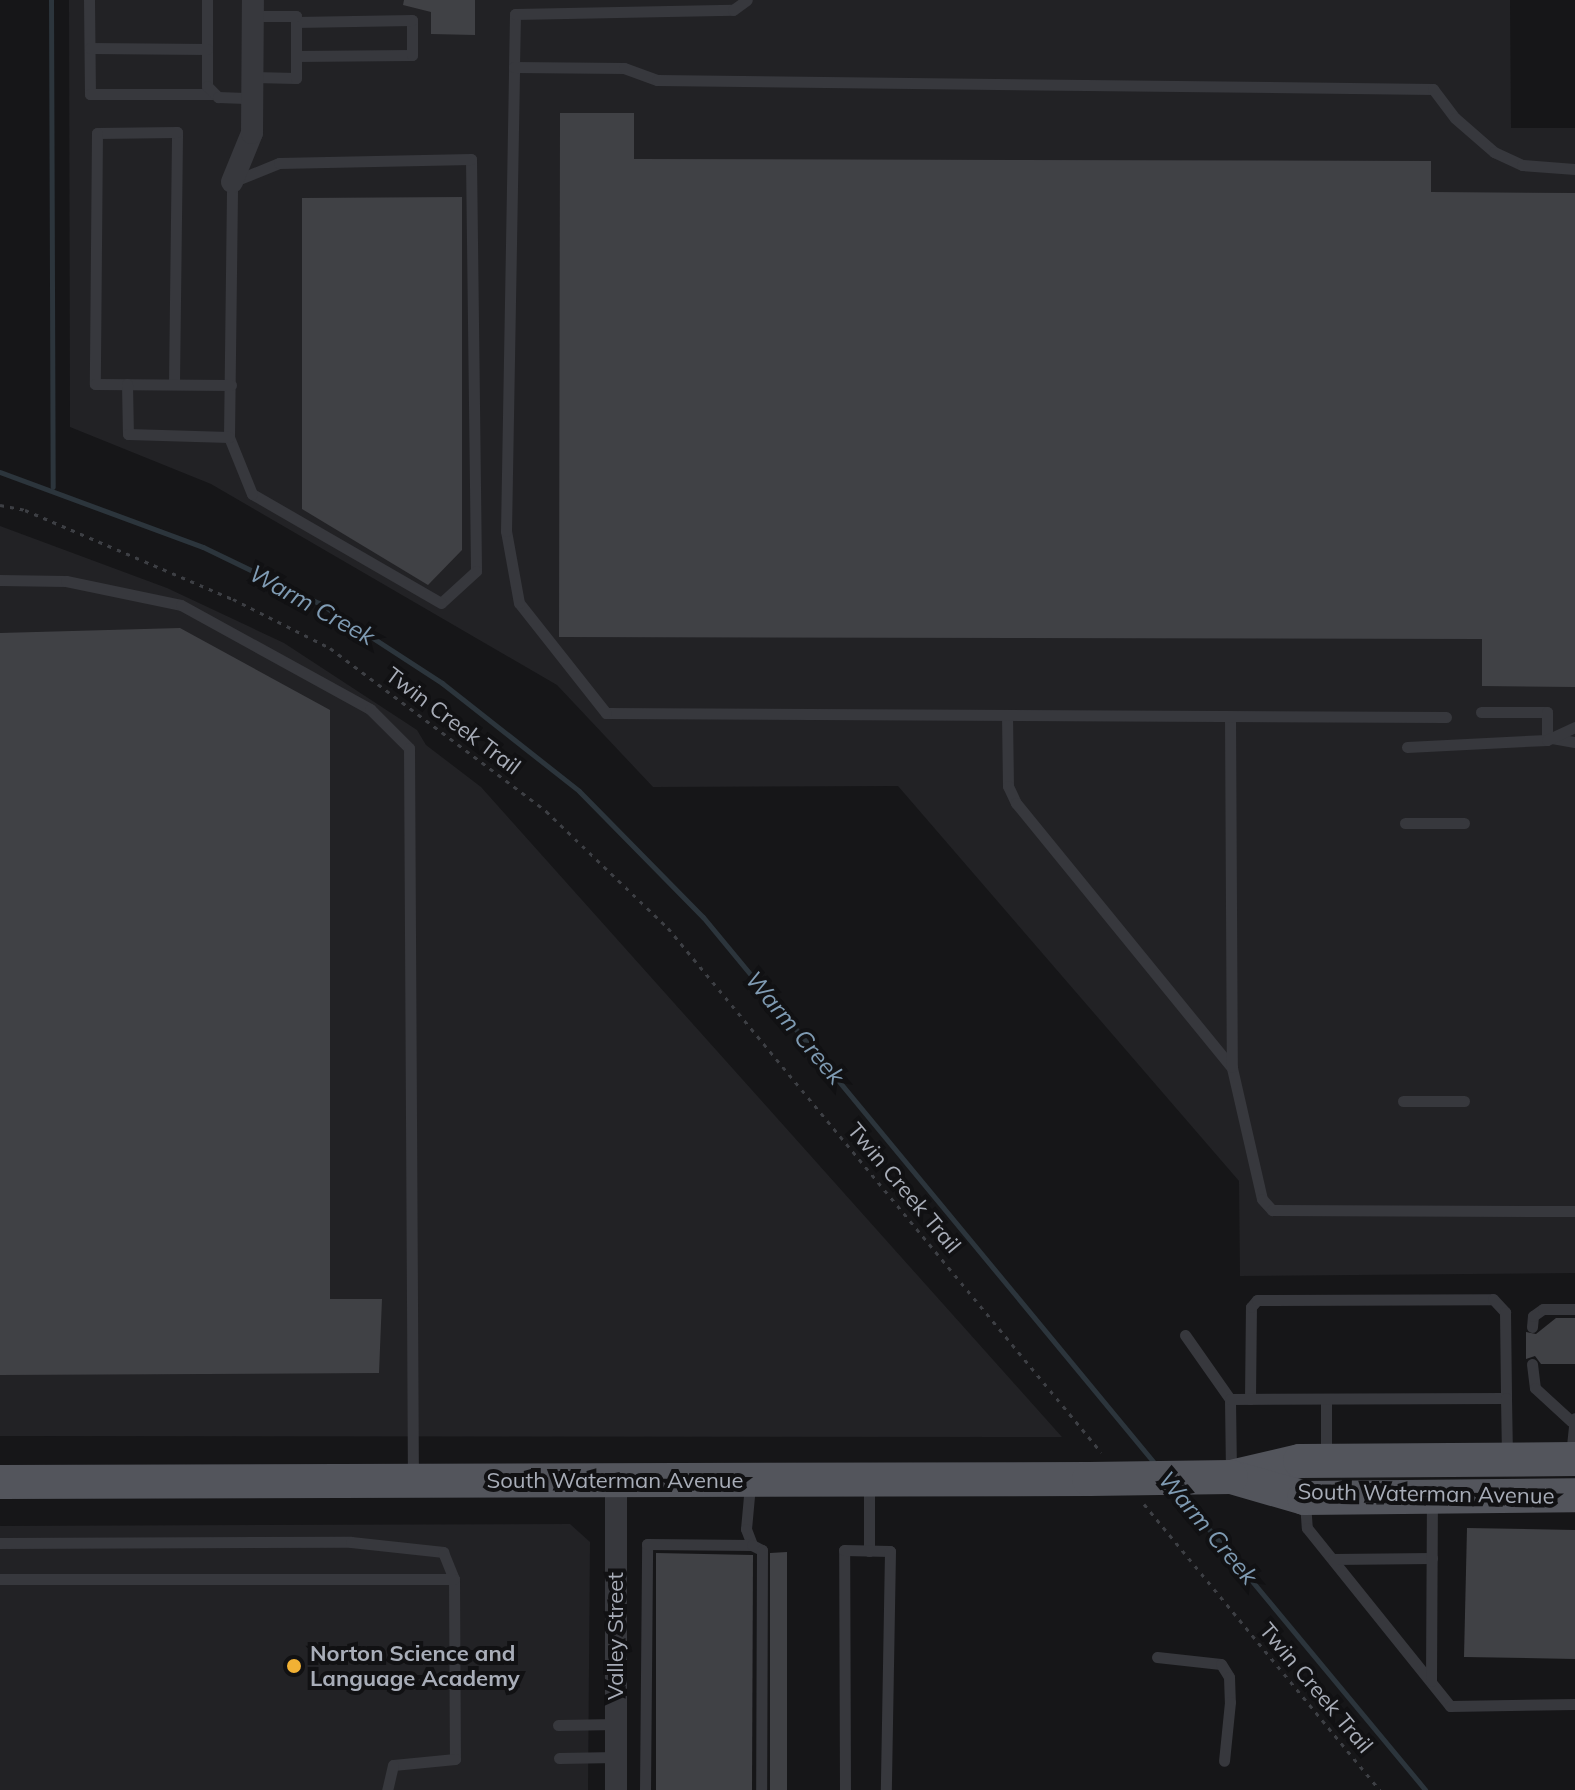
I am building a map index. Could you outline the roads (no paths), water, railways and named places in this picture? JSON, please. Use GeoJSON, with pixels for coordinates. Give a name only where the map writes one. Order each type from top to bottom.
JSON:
{"type":"FeatureCollection","features":[{"type":"Feature","properties":{"kind":"main road","name":"South Waterman Avenue"},"geometry":{"type":"LineString","coordinates":[[1231,1477],[1300,1461],[1573,1459]]}},
{"type":"Feature","properties":{"kind":"main road"},"geometry":{"type":"LineString","coordinates":[[1304,1498],[1312,1480],[1476,1480],[1507,1460]]}},
{"type":"Feature","properties":{"kind":"main road","name":"South Waterman Avenue"},"geometry":{"type":"LineString","coordinates":[[0,1482],[869,1480],[1097,1468],[1231,1477],[1304,1498],[1575,1495]]}},
{"type":"Feature","properties":{"kind":"street"},"geometry":{"type":"LineString","coordinates":[[232,182],[252,133],[253,8]]}},
{"type":"Feature","properties":{"kind":"street","name":"Valley Street"},"geometry":{"type":"LineString","coordinates":[[616,1481],[616,1790]]}},
{"type":"Feature","properties":{"kind":"lane"},"geometry":{"type":"LineString","coordinates":[[89,0],[90,94],[212,94],[296,78],[296,16],[253,8]]}},
{"type":"Feature","properties":{"kind":"lane"},"geometry":{"type":"LineString","coordinates":[[207,0],[207,86],[212,94]]}},
{"type":"Feature","properties":{"kind":"lane"},"geometry":{"type":"LineString","coordinates":[[747,0],[733,10],[515,14],[506,531],[519,603],[606,713],[1446,717]]}},
{"type":"Feature","properties":{"kind":"lane"},"geometry":{"type":"LineString","coordinates":[[296,22],[412,20],[412,55],[296,56]]}},
{"type":"Feature","properties":{"kind":"lane"},"geometry":{"type":"LineString","coordinates":[[90,48],[207,49]]}},
{"type":"Feature","properties":{"kind":"lane"},"geometry":{"type":"LineString","coordinates":[[514,67],[624,68],[657,80],[1433,89],[1455,118],[1494,152],[1522,165],[1575,169]]}},
{"type":"Feature","properties":{"kind":"lane"},"geometry":{"type":"LineString","coordinates":[[174,383],[177,132],[97,133],[95,384],[231,385]]}},
{"type":"Feature","properties":{"kind":"lane"},"geometry":{"type":"LineString","coordinates":[[471,159],[476,571],[441,603],[252,494],[229,437],[232,182],[279,163],[471,159]]}},
{"type":"Feature","properties":{"kind":"lane"},"geometry":{"type":"LineString","coordinates":[[127,384],[128,434],[229,437]]}},
{"type":"Feature","properties":{"kind":"lane"},"geometry":{"type":"LineString","coordinates":[[0,580],[66,581],[181,605],[370,709],[409,748],[413,1482]]}},
{"type":"Feature","properties":{"kind":"lane"},"geometry":{"type":"LineString","coordinates":[[1481,712],[1547,712],[1550,739]]}},
{"type":"Feature","properties":{"kind":"lane"},"geometry":{"type":"LineString","coordinates":[[1007,715],[1008,786],[1016,803],[1232,1068]]}},
{"type":"Feature","properties":{"kind":"lane"},"geometry":{"type":"LineString","coordinates":[[1230,716],[1232,1068],[1262,1199],[1272,1210],[1575,1211]]}},
{"type":"Feature","properties":{"kind":"lane"},"geometry":{"type":"LineString","coordinates":[[1550,739],[1575,727]]}},
{"type":"Feature","properties":{"kind":"lane"},"geometry":{"type":"LineString","coordinates":[[1407,747],[1550,739],[1575,742]]}},
{"type":"Feature","properties":{"kind":"lane"},"geometry":{"type":"LineString","coordinates":[[1405,823],[1464,823]]}},
{"type":"Feature","properties":{"kind":"lane"},"geometry":{"type":"LineString","coordinates":[[1403,1101],[1464,1101]]}},
{"type":"Feature","properties":{"kind":"lane"},"geometry":{"type":"LineString","coordinates":[[1250,1399],[1251,1307],[1257,1300],[1493,1299],[1505,1312],[1507,1460]]}},
{"type":"Feature","properties":{"kind":"lane"},"geometry":{"type":"LineString","coordinates":[[1532,1327],[1533,1316],[1543,1309],[1575,1309]]}},
{"type":"Feature","properties":{"kind":"lane"},"geometry":{"type":"LineString","coordinates":[[1185,1335],[1230,1399],[1231,1477]]}},
{"type":"Feature","properties":{"kind":"lane"},"geometry":{"type":"LineString","coordinates":[[1532,1364],[1535,1388],[1573,1419],[1573,1459]]}},
{"type":"Feature","properties":{"kind":"lane"},"geometry":{"type":"LineString","coordinates":[[1230,1399],[1506,1398]]}},
{"type":"Feature","properties":{"kind":"lane"},"geometry":{"type":"LineString","coordinates":[[1326,1399],[1326,1460]]}},
{"type":"Feature","properties":{"kind":"lane"},"geometry":{"type":"LineString","coordinates":[[869,1480],[869,1551]]}},
{"type":"Feature","properties":{"kind":"lane"},"geometry":{"type":"LineString","coordinates":[[751,1481],[746,1529],[752,1545],[763,1554],[761,1790]]}},
{"type":"Feature","properties":{"kind":"lane"},"geometry":{"type":"LineString","coordinates":[[1431,1682],[1432,1497]]}},
{"type":"Feature","properties":{"kind":"lane"},"geometry":{"type":"LineString","coordinates":[[1304,1498],[1307,1528],[1450,1706],[1575,1704]]}},
{"type":"Feature","properties":{"kind":"lane"},"geometry":{"type":"LineString","coordinates":[[0,1543],[351,1542],[443,1552],[454,1579],[455,1759],[393,1765],[387,1790]]}},
{"type":"Feature","properties":{"kind":"lane"},"geometry":{"type":"LineString","coordinates":[[645,1790],[647,1544],[752,1545]]}},
{"type":"Feature","properties":{"kind":"lane"},"geometry":{"type":"LineString","coordinates":[[845,1790],[844,1550],[890,1551],[886,1790]]}},
{"type":"Feature","properties":{"kind":"lane"},"geometry":{"type":"LineString","coordinates":[[1333,1559],[1432,1558]]}},
{"type":"Feature","properties":{"kind":"lane"},"geometry":{"type":"LineString","coordinates":[[0,1579],[454,1579]]}},
{"type":"Feature","properties":{"kind":"lane"},"geometry":{"type":"LineString","coordinates":[[1157,1657],[1221,1664],[1229,1677],[1230,1702],[1224,1761]]}},
{"type":"Feature","properties":{"kind":"lane"},"geometry":{"type":"LineString","coordinates":[[558,1725],[616,1724]]}},
{"type":"Feature","properties":{"kind":"lane"},"geometry":{"type":"LineString","coordinates":[[559,1758],[616,1757]]}},
{"type":"Feature","properties":{"kind":"waterway"},"geometry":{"type":"LineString","coordinates":[[51,0],[53,487]]}},
{"type":"Feature","properties":{"kind":"waterway","name":"Warm Creek"},"geometry":{"type":"LineString","coordinates":[[0,472],[203,547],[319,603],[442,683],[579,791],[703,917],[1156,1465]]}},
{"type":"Feature","properties":{"kind":"waterway","name":"Warm Creek"},"geometry":{"type":"LineString","coordinates":[[1178,1492],[1425,1790]]}},
{"type":"Feature","properties":{"kind":"place","name":"Norton Science and Language Academy"},"geometry":{"type":"Point","coordinates":[294,1666]}}]}
